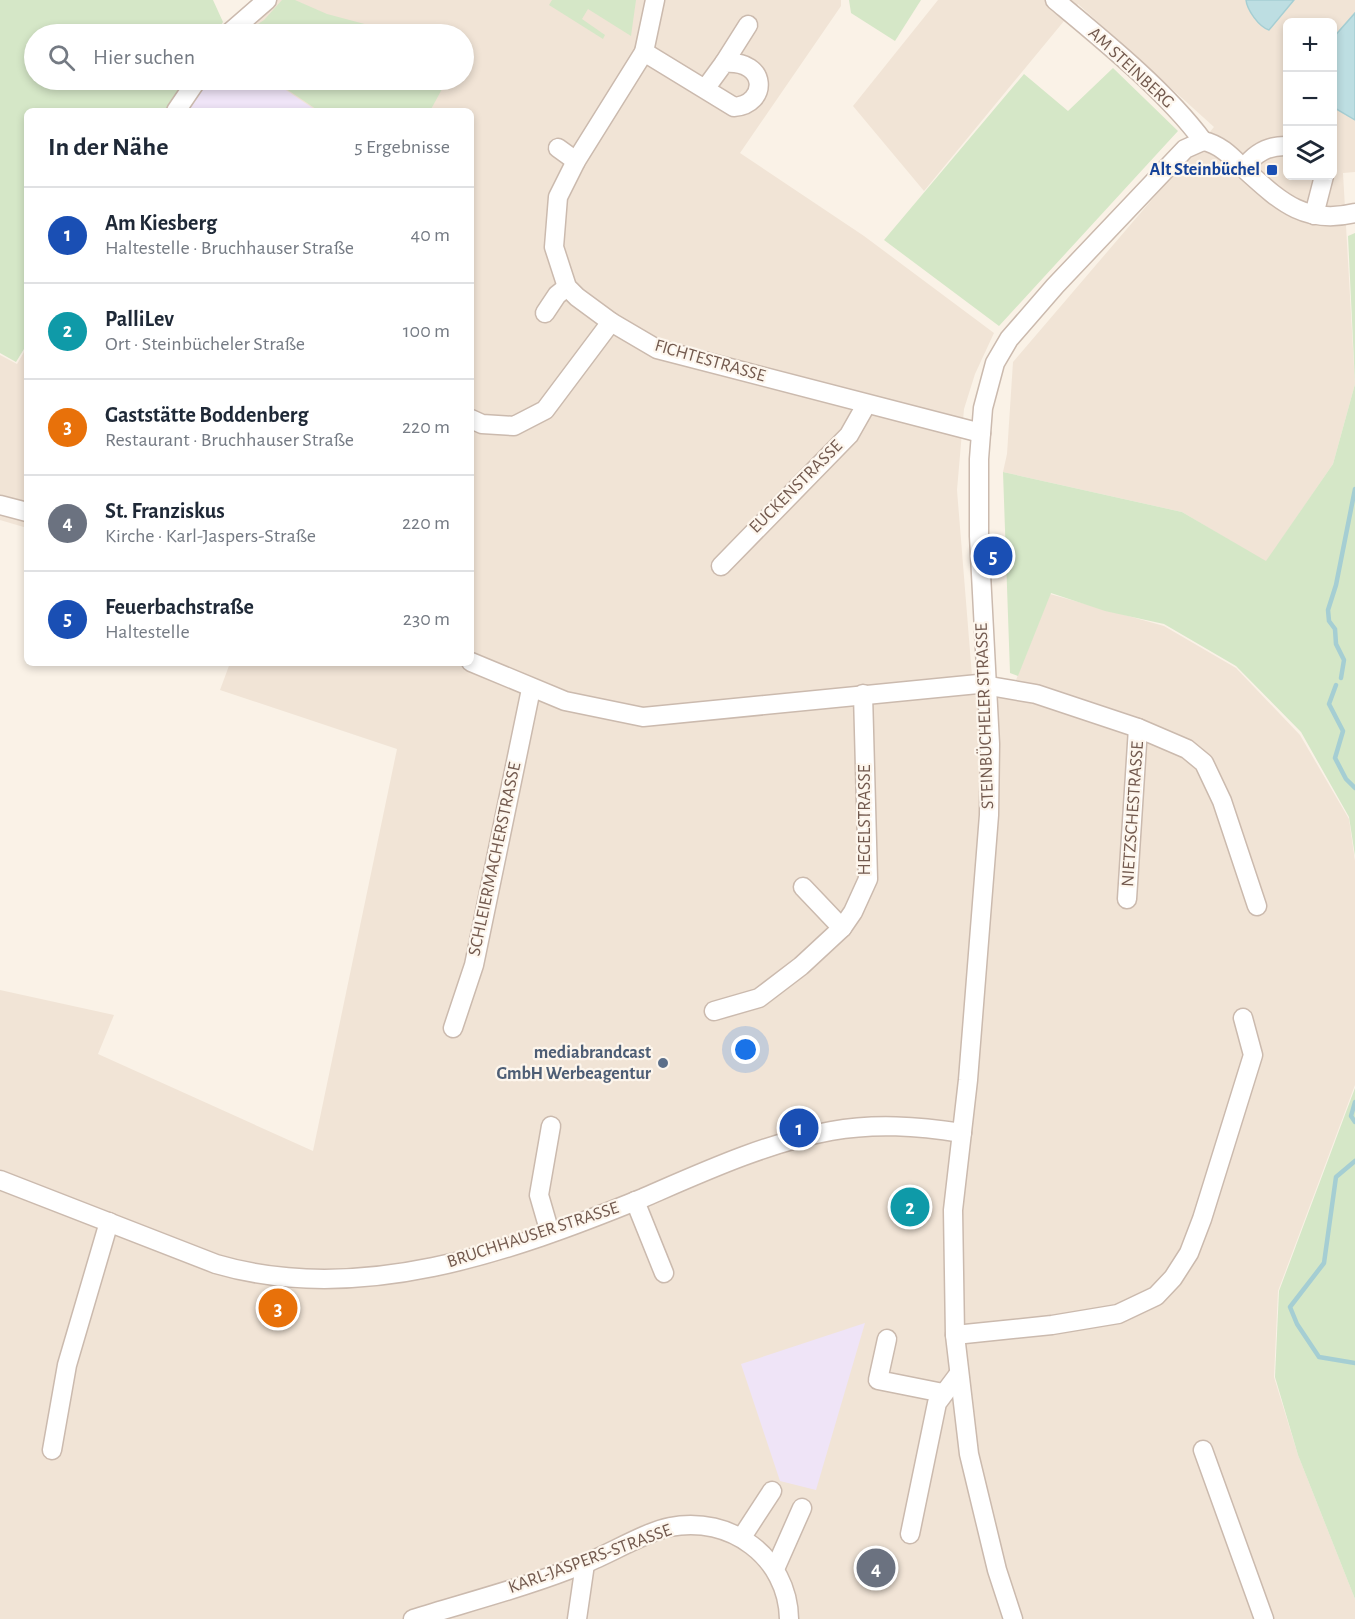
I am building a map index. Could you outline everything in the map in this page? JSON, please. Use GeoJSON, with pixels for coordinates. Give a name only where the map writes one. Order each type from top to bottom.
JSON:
{"type":"FeatureCollection","features":[{"type":"Feature","properties":{"kind":"street"},"geometry":{"type":"LineString","coordinates":[[239,24],[267,0]]}},
{"type":"Feature","properties":{"kind":"street"},"geometry":{"type":"LineString","coordinates":[[544,313],[557,295],[567,287],[554,247],[556,204],[576,161],[644,52],[655,0]]}},
{"type":"Feature","properties":{"kind":"street","name":"AM STEINBERG"},"geometry":{"type":"LineString","coordinates":[[1055,0],[1146,82],[1191,125],[1203,141]]}},
{"type":"Feature","properties":{"kind":"street"},"geometry":{"type":"LineString","coordinates":[[705,89],[748,25]]}},
{"type":"Feature","properties":{"kind":"street"},"geometry":{"type":"LineString","coordinates":[[644,52],[734,107],[741,107],[754,99],[759,86],[753,70],[744,63],[724,63]]}},
{"type":"Feature","properties":{"kind":"street"},"geometry":{"type":"LineString","coordinates":[[1203,141],[1222,149],[1290,207],[1314,215],[1355,213]]}},
{"type":"Feature","properties":{"kind":"street","name":"STEINBÜCHELER STRASSE"},"geometry":{"type":"LineString","coordinates":[[1013,1619],[997,1570],[969,1454],[955,1335],[953,1210],[962,1133],[989,814],[990,744],[985,685],[979,536],[983,408],[995,363],[1009,339],[1055,286],[1177,158],[1193,145],[1203,141]]}},
{"type":"Feature","properties":{"kind":"street"},"geometry":{"type":"LineString","coordinates":[[1244,168],[1253,156],[1269,147],[1283,146]]}},
{"type":"Feature","properties":{"kind":"street"},"geometry":{"type":"LineString","coordinates":[[558,148],[576,161]]}},
{"type":"Feature","properties":{"kind":"street"},"geometry":{"type":"LineString","coordinates":[[1314,215],[1323,180]]}},
{"type":"Feature","properties":{"kind":"street","name":"FICHTESTRASSE"},"geometry":{"type":"LineString","coordinates":[[567,287],[611,322],[657,349],[981,433]]}},
{"type":"Feature","properties":{"kind":"street"},"geometry":{"type":"LineString","coordinates":[[474,420],[482,424],[514,426],[545,410],[611,322]]}},
{"type":"Feature","properties":{"kind":"street","name":"EUCKENSTRASSE"},"geometry":{"type":"LineString","coordinates":[[721,566],[849,435],[866,405]]}},
{"type":"Feature","properties":{"kind":"street"},"geometry":{"type":"LineString","coordinates":[[0,505],[24,511]]}},
{"type":"Feature","properties":{"kind":"street","name":"NIETZSCHESTRASSE"},"geometry":{"type":"LineString","coordinates":[[474,663],[531,689],[608,711],[643,717],[717,712],[863,694],[985,685],[1036,694],[1138,728],[1186,748],[1204,764],[1222,801],[1257,906]]}},
{"type":"Feature","properties":{"kind":"street","name":"SCHLEIERMACHERSTRASSE"},"geometry":{"type":"LineString","coordinates":[[453,1028],[474,965],[531,689]]}},
{"type":"Feature","properties":{"kind":"street","name":"HEGELSTRASSE"},"geometry":{"type":"LineString","coordinates":[[714,1011],[759,998],[801,966],[842,927],[853,912],[868,879],[863,694]]}},
{"type":"Feature","properties":{"kind":"street","name":"NIETZSCHESTRASSE"},"geometry":{"type":"LineString","coordinates":[[1127,899],[1138,728]]}},
{"type":"Feature","properties":{"kind":"street"},"geometry":{"type":"LineString","coordinates":[[803,887],[842,927]]}},
{"type":"Feature","properties":{"kind":"street"},"geometry":{"type":"LineString","coordinates":[[955,1335],[1052,1325],[1118,1314],[1156,1296],[1173,1278],[1189,1253],[1202,1219],[1253,1055],[1243,1018]]}},
{"type":"Feature","properties":{"kind":"street","name":"BRUCHHAUSER STRASSE"},"geometry":{"type":"LineString","coordinates":[[0,1180],[216,1264],[246,1273],[300,1279],[390,1275],[461,1262],[550,1233],[790,1140],[871,1126],[910,1125],[962,1133]]}},
{"type":"Feature","properties":{"kind":"street"},"geometry":{"type":"LineString","coordinates":[[550,1233],[538,1195],[551,1126]]}},
{"type":"Feature","properties":{"kind":"street"},"geometry":{"type":"LineString","coordinates":[[635,1201],[664,1273]]}},
{"type":"Feature","properties":{"kind":"street"},"geometry":{"type":"LineString","coordinates":[[52,1450],[67,1365],[109,1222]]}},
{"type":"Feature","properties":{"kind":"street"},"geometry":{"type":"LineString","coordinates":[[887,1339],[878,1380],[943,1393]]}},
{"type":"Feature","properties":{"kind":"street"},"geometry":{"type":"LineString","coordinates":[[910,1534],[937,1403],[958,1375]]}},
{"type":"Feature","properties":{"kind":"street"},"geometry":{"type":"LineString","coordinates":[[1203,1449],[1264,1619]]}},
{"type":"Feature","properties":{"kind":"street"},"geometry":{"type":"LineString","coordinates":[[742,1537],[772,1491]]}},
{"type":"Feature","properties":{"kind":"street"},"geometry":{"type":"LineString","coordinates":[[775,1569],[802,1508]]}},
{"type":"Feature","properties":{"kind":"street","name":"KARL-JASPERS-STRASSE"},"geometry":{"type":"LineString","coordinates":[[413,1619],[585,1564],[669,1527],[710,1527],[742,1537],[760,1550],[775,1569],[789,1607],[789,1619]]}},
{"type":"Feature","properties":{"kind":"street"},"geometry":{"type":"LineString","coordinates":[[577,1619],[585,1564]]}},
{"type":"Feature","properties":{"kind":"shaded area"},"geometry":{"type":"Polygon","coordinates":[[[251,0],[841,0],[841,6],[740,153],[864,236],[994,333],[975,374],[964,409],[957,490],[972,676],[1014,685],[1050,594],[1164,626],[1236,668],[1300,735],[1349,819],[1355,861],[1355,1085],[1278,1291],[1274,1377],[1298,1455],[1355,1599],[1355,1619],[0,1619],[0,990],[114,1015],[98,1054],[313,1151],[397,749],[220,690],[229,666],[474,666],[474,108],[173,108],[184,90],[474,90],[474,24],[228,24],[251,0]]]}},
{"type":"Feature","properties":{"kind":"shaded area"},"geometry":{"type":"Polygon","coordinates":[[[938,0],[1355,0],[1355,172],[1343,173],[1355,384],[1333,464],[1266,562],[1182,512],[1003,472],[1007,454],[1013,362],[1214,127],[1078,4],[924,191],[853,106],[938,0]]]}},
{"type":"Feature","properties":{"kind":"shaded area"},"geometry":{"type":"Polygon","coordinates":[[[199,90],[286,90],[313,108],[187,108],[199,90]]]}},
{"type":"Feature","properties":{"kind":"shaded area"},"geometry":{"type":"Polygon","coordinates":[[[24,352],[24,527],[0,520],[0,355],[17,364],[24,352]]]}},
{"type":"Feature","properties":{"kind":"shaded area"},"geometry":{"type":"Polygon","coordinates":[[[865,1323],[816,1490],[780,1481],[741,1364],[865,1323]]]}},
{"type":"Feature","properties":{"kind":"green space"},"geometry":{"type":"Polygon","coordinates":[[[0,0],[213,0],[223,22],[222,24],[24,24],[24,90],[181,90],[170,108],[24,108],[24,349],[16,362],[0,353],[0,0]]]}},
{"type":"Feature","properties":{"kind":"green space"},"geometry":{"type":"Polygon","coordinates":[[[282,0],[295,0],[327,14],[364,24],[258,24],[282,0]]]}},
{"type":"Feature","properties":{"kind":"green space"},"geometry":{"type":"Polygon","coordinates":[[[552,0],[636,0],[631,36],[588,9],[582,19],[605,35],[603,39],[549,5],[552,0]]]}},
{"type":"Feature","properties":{"kind":"green space"},"geometry":{"type":"Polygon","coordinates":[[[849,0],[921,0],[895,41],[851,13],[849,0]]]}},
{"type":"Feature","properties":{"kind":"green space"},"geometry":{"type":"Polygon","coordinates":[[[1113,68],[1178,131],[999,326],[884,240],[1024,74],[1068,111],[1113,68]]]}},
{"type":"Feature","properties":{"kind":"green space"},"geometry":{"type":"Polygon","coordinates":[[[288,90],[442,90],[432,108],[315,108],[288,90]]]}},
{"type":"Feature","properties":{"kind":"green space"},"geometry":{"type":"Polygon","coordinates":[[[1355,233],[1355,384],[1348,236],[1355,233]]]}},
{"type":"Feature","properties":{"kind":"green space"},"geometry":{"type":"Polygon","coordinates":[[[1355,384],[1355,856],[1349,817],[1301,732],[1236,666],[1164,624],[1105,611],[1051,593],[1018,676],[1010,673],[1003,472],[1182,512],[1266,561],[1333,464],[1355,384]]]}},
{"type":"Feature","properties":{"kind":"green space"},"geometry":{"type":"Polygon","coordinates":[[[1355,1088],[1355,1599],[1298,1455],[1275,1377],[1279,1291],[1355,1088]]]}},
{"type":"Feature","properties":{"kind":"water"},"geometry":{"type":"Polygon","coordinates":[[[1246,0],[1294,0],[1269,30],[1254,18],[1246,0]]]}},
{"type":"Feature","properties":{"kind":"water"},"geometry":{"type":"Polygon","coordinates":[[[1355,13],[1355,120],[1337,109],[1337,33],[1355,13]]]}},
{"type":"Feature","properties":{"kind":"waterway"},"geometry":{"type":"LineString","coordinates":[[1341,678],[1344,660],[1336,644],[1335,629],[1329,621],[1328,610],[1336,585],[1355,489]]}},
{"type":"Feature","properties":{"kind":"waterway"},"geometry":{"type":"LineString","coordinates":[[1336,685],[1329,704],[1343,731],[1335,758],[1346,779],[1355,788]]}},
{"type":"Feature","properties":{"kind":"waterway"},"geometry":{"type":"LineString","coordinates":[[1355,1102],[1351,1116],[1355,1122]]}},
{"type":"Feature","properties":{"kind":"waterway"},"geometry":{"type":"LineString","coordinates":[[1355,1161],[1336,1177],[1324,1263],[1290,1307],[1297,1324],[1319,1357],[1355,1363]]}},
{"type":"Feature","properties":{"kind":"place","name":"Alt Steinbüchel"},"geometry":{"type":"Point","coordinates":[1272,170]}},
{"type":"Feature","properties":{"kind":"place","name":"Feuerbachstraße"},"geometry":{"type":"Point","coordinates":[993,556]}},
{"type":"Feature","properties":{"kind":"place","name":"mediabrandcast GmbH Werbeagentur"},"geometry":{"type":"Point","coordinates":[663,1063]}},
{"type":"Feature","properties":{"kind":"place","name":"Am Kiesberg"},"geometry":{"type":"Point","coordinates":[799,1128]}},
{"type":"Feature","properties":{"kind":"place","name":"PalliLev"},"geometry":{"type":"Point","coordinates":[910,1207]}},
{"type":"Feature","properties":{"kind":"place","name":"Gaststätte Boddenberg"},"geometry":{"type":"Point","coordinates":[278,1308]}},
{"type":"Feature","properties":{"kind":"place","name":"St. Franziskus"},"geometry":{"type":"Point","coordinates":[876,1568]}}]}
